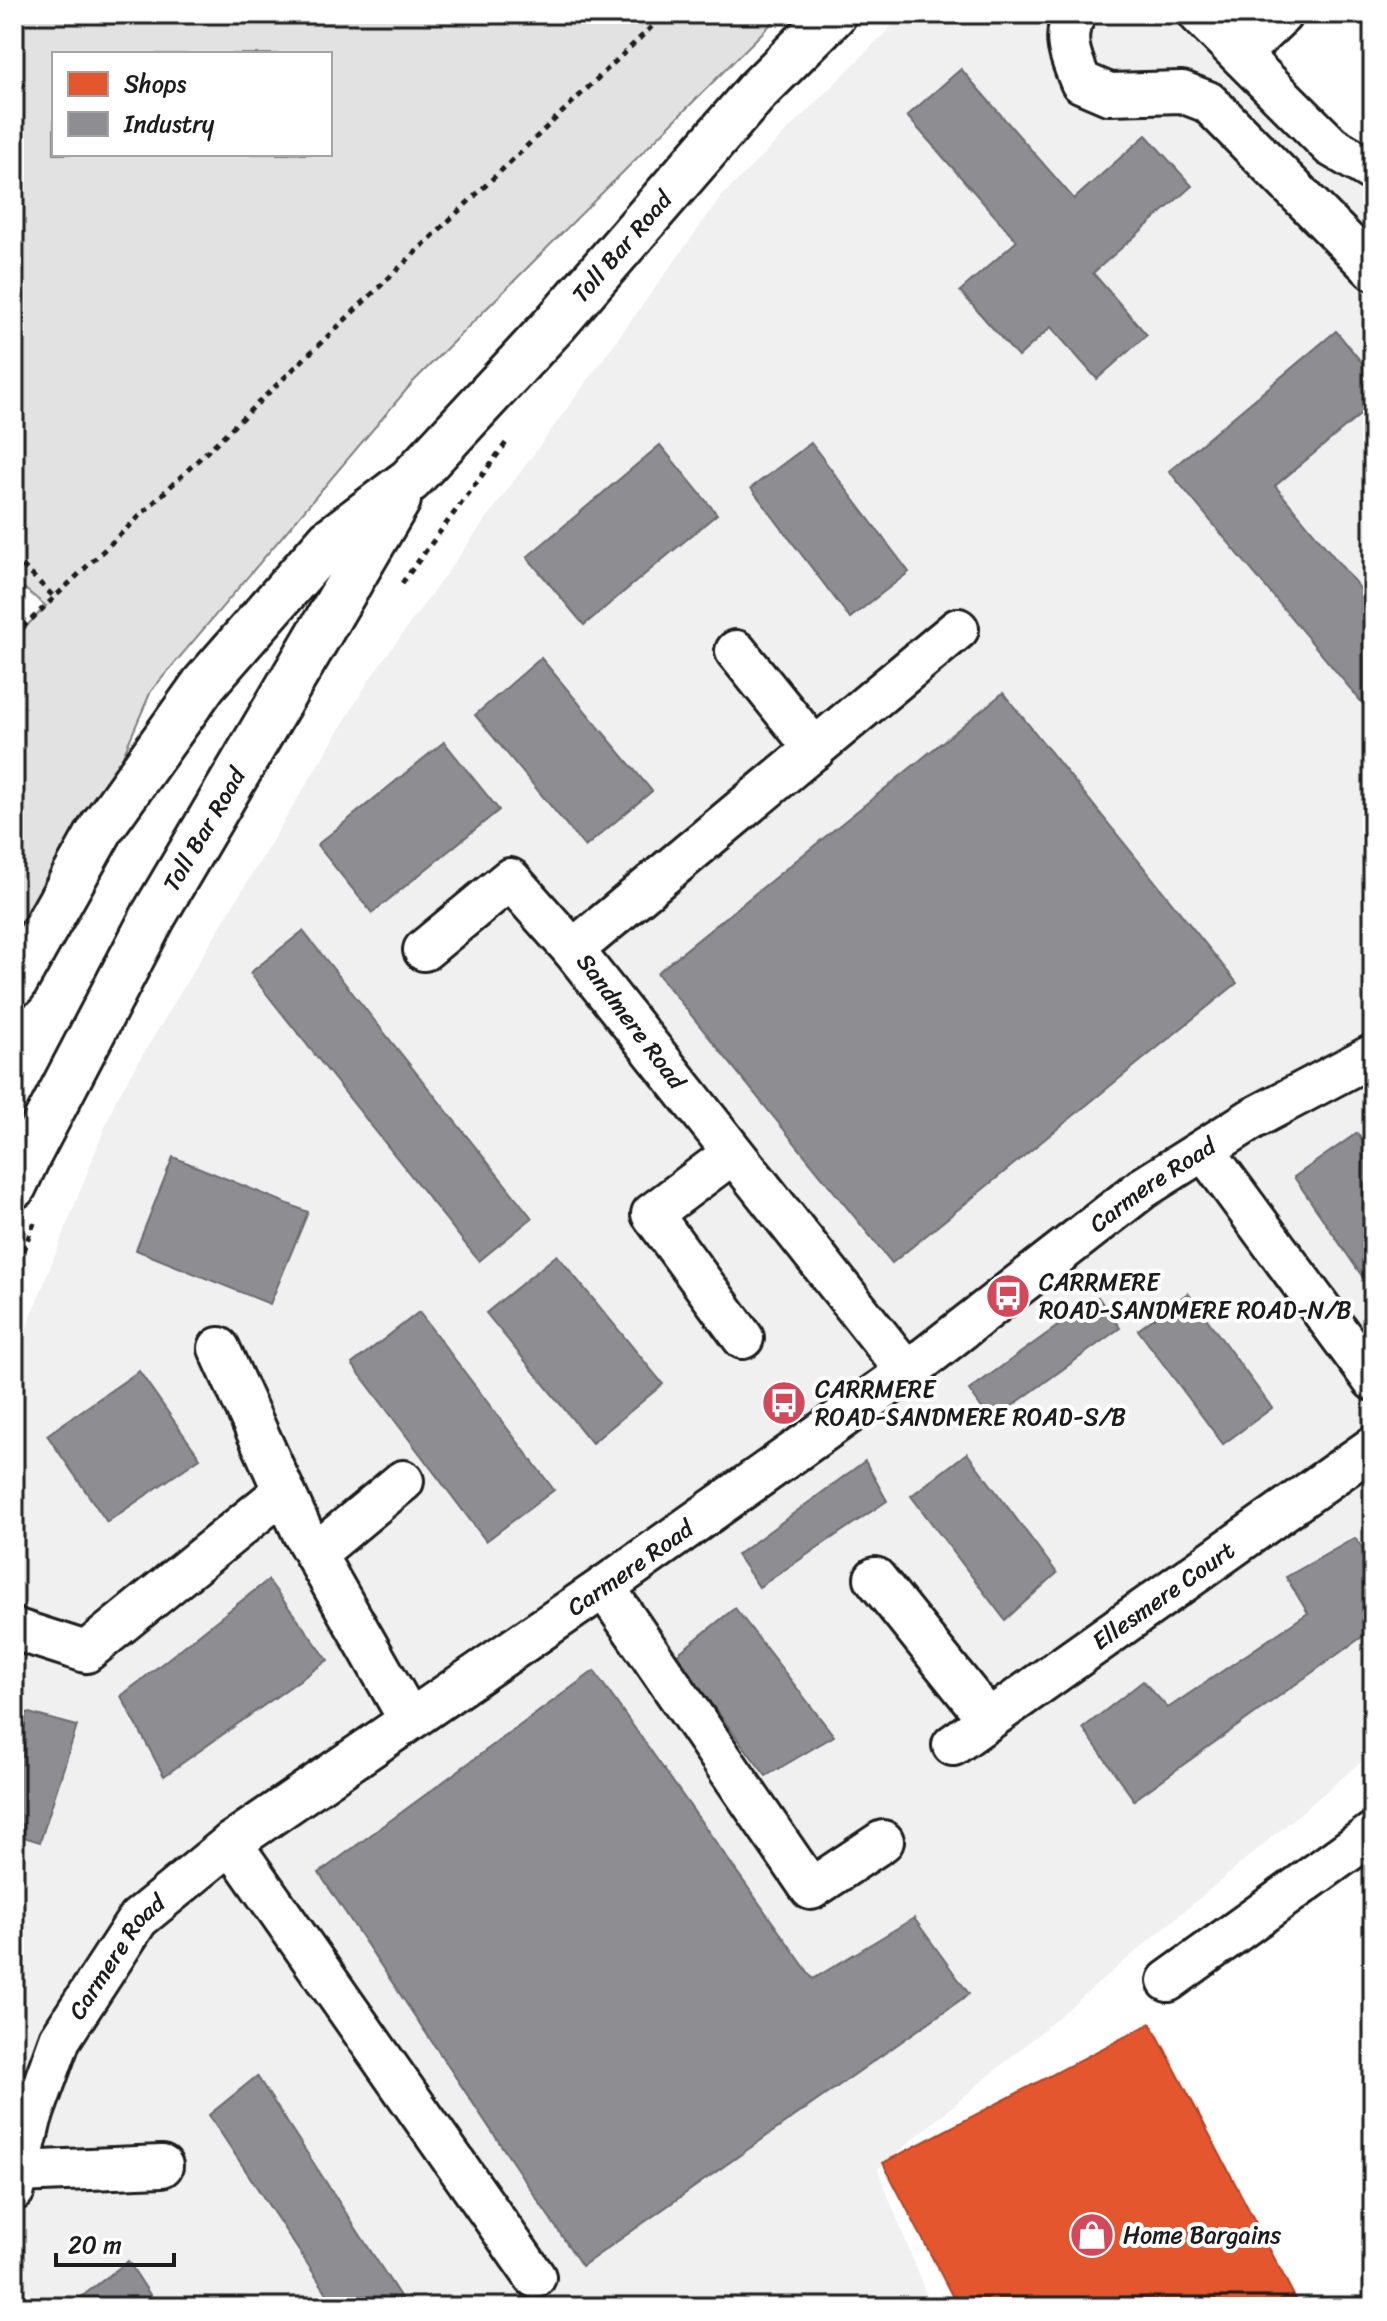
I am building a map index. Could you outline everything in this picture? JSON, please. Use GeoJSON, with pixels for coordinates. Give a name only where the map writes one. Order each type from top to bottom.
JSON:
{"type":"FeatureCollection","features":[{"type":"Feature","properties":{"kind":"main road","name":"Toll Bar Road"},"geometry":{"type":"LineString","coordinates":[[14,984],[102,827],[204,684],[330,540],[410,480],[555,324],[757,91],[834,14]]}},
{"type":"Feature","properties":{"kind":"main road","name":"Toll Bar Road"},"geometry":{"type":"LineString","coordinates":[[25,1201],[28,1156],[154,915],[410,480]]}},
{"type":"Feature","properties":{"kind":"street"},"geometry":{"type":"LineString","coordinates":[[1076,14],[1071,21],[1068,50],[1081,82],[1109,94],[1182,92],[1208,102],[1373,269]]}},
{"type":"Feature","properties":{"kind":"street"},"geometry":{"type":"LineString","coordinates":[[1199,14],[1331,146],[1373,171]]}},
{"type":"Feature","properties":{"kind":"street"},"geometry":{"type":"LineString","coordinates":[[1240,54],[1282,14]]}},
{"type":"Feature","properties":{"kind":"street","name":"Sandmere Road"},"geometry":{"type":"LineString","coordinates":[[907,1372],[573,950],[958,629]]}},
{"type":"Feature","properties":{"kind":"street"},"geometry":{"type":"LineString","coordinates":[[736,651],[815,749]]}},
{"type":"Feature","properties":{"kind":"street"},"geometry":{"type":"LineString","coordinates":[[424,950],[510,879],[573,950]]}},
{"type":"Feature","properties":{"kind":"street","name":"Carmere Road"},"geometry":{"type":"LineString","coordinates":[[16,2181],[31,2119],[60,2039],[138,1919],[231,1843],[604,1587],[907,1372],[1143,1188],[1252,1119],[1373,1055]]}},
{"type":"Feature","properties":{"kind":"street"},"geometry":{"type":"LineString","coordinates":[[1204,1150],[1373,1380]]}},
{"type":"Feature","properties":{"kind":"street"},"geometry":{"type":"LineString","coordinates":[[733,1153],[652,1214],[743,1338]]}},
{"type":"Feature","properties":{"kind":"street"},"geometry":{"type":"LineString","coordinates":[[219,1348],[315,1554],[409,1719]]}},
{"type":"Feature","properties":{"kind":"street","name":"Ellesmere Court"},"geometry":{"type":"LineString","coordinates":[[953,1745],[1373,1447]]}},
{"type":"Feature","properties":{"kind":"street"},"geometry":{"type":"LineString","coordinates":[[315,1554],[403,1481]]}},
{"type":"Feature","properties":{"kind":"street"},"geometry":{"type":"LineString","coordinates":[[14,1629],[86,1652],[284,1491]]}},
{"type":"Feature","properties":{"kind":"street"},"geometry":{"type":"LineString","coordinates":[[875,1578],[988,1719]]}},
{"type":"Feature","properties":{"kind":"street"},"geometry":{"type":"LineString","coordinates":[[604,1587],[811,1889],[883,1841]]}},
{"type":"Feature","properties":{"kind":"street"},"geometry":{"type":"LineString","coordinates":[[1168,1981],[1373,1833]]}},
{"type":"Feature","properties":{"kind":"street"},"geometry":{"type":"LineString","coordinates":[[231,1843],[535,2277]]}},
{"type":"Feature","properties":{"kind":"street"},"geometry":{"type":"LineString","coordinates":[[16,2181],[162,2166]]}},
{"type":"Feature","properties":{"kind":"path"},"geometry":{"type":"LineString","coordinates":[[14,636],[665,14]]}},
{"type":"Feature","properties":{"kind":"path"},"geometry":{"type":"LineString","coordinates":[[401,584],[515,432]]}},
{"type":"Feature","properties":{"kind":"path"},"geometry":{"type":"LineString","coordinates":[[14,557],[54,597]]}},
{"type":"Feature","properties":{"kind":"path"},"geometry":{"type":"LineString","coordinates":[[14,1273],[25,1201]]}},
{"type":"Feature","properties":{"kind":"shaded area"},"geometry":{"type":"Polygon","coordinates":[[[14,14],[781,14],[413,382],[151,691],[14,1007],[14,639],[46,606],[14,580],[14,14]]]}},
{"type":"Feature","properties":{"kind":"shaded area"},"geometry":{"type":"Polygon","coordinates":[[[904,14],[1234,14],[1373,155],[1373,1752],[878,2169],[931,2307],[14,2307],[14,1360],[116,1099],[373,674],[722,196],[904,14]]]}},
{"type":"Feature","properties":{"kind":"building: Shops","name":"Home Bargains"},"geometry":{"type":"Polygon","coordinates":[[[1151,2023],[1300,2307],[958,2307],[883,2163],[1151,2023]]]}},
{"type":"Feature","properties":{"kind":"building: Industry"},"geometry":{"type":"Polygon","coordinates":[[[961,69],[1074,199],[1146,135],[1192,186],[1093,273],[1147,335],[1097,379],[1051,327],[1018,357],[960,291],[1017,241],[907,116],[961,69]]]}},
{"type":"Feature","properties":{"kind":"building: Industry"},"geometry":{"type":"Polygon","coordinates":[[[1336,331],[1373,376],[1373,404],[1275,486],[1373,604],[1373,716],[1169,471],[1336,331]]]}},
{"type":"Feature","properties":{"kind":"building: Industry"},"geometry":{"type":"Polygon","coordinates":[[[811,443],[909,572],[850,618],[751,488],[811,443]]]}},
{"type":"Feature","properties":{"kind":"building: Industry"},"geometry":{"type":"Polygon","coordinates":[[[660,445],[717,514],[584,625],[527,557],[660,445]]]}},
{"type":"Feature","properties":{"kind":"building: Industry"},"geometry":{"type":"Polygon","coordinates":[[[541,658],[652,791],[585,847],[475,715],[541,658]]]}},
{"type":"Feature","properties":{"kind":"building: Industry"},"geometry":{"type":"Polygon","coordinates":[[[1003,693],[1237,983],[892,1263],[657,973],[1003,693]]]}},
{"type":"Feature","properties":{"kind":"building: Industry"},"geometry":{"type":"Polygon","coordinates":[[[444,742],[499,810],[372,913],[317,845],[444,742]]]}},
{"type":"Feature","properties":{"kind":"building: Industry"},"geometry":{"type":"Polygon","coordinates":[[[303,931],[532,1218],[479,1261],[250,973],[303,931]]]}},
{"type":"Feature","properties":{"kind":"building: Industry"},"geometry":{"type":"Polygon","coordinates":[[[1357,1133],[1373,1156],[1373,1292],[1294,1177],[1357,1133]]]}},
{"type":"Feature","properties":{"kind":"building: Industry"},"geometry":{"type":"Polygon","coordinates":[[[173,1157],[308,1212],[270,1304],[136,1250],[173,1157]]]}},
{"type":"Feature","properties":{"kind":"building: Industry"},"geometry":{"type":"Polygon","coordinates":[[[557,1255],[663,1384],[592,1443],[486,1313],[557,1255]]]}},
{"type":"Feature","properties":{"kind":"building: Industry"},"geometry":{"type":"Polygon","coordinates":[[[1188,1293],[1272,1408],[1223,1444],[1138,1330],[1188,1293]]]}},
{"type":"Feature","properties":{"kind":"building: Industry"},"geometry":{"type":"Polygon","coordinates":[[[1098,1297],[1120,1328],[991,1421],[969,1390],[1098,1297]]]}},
{"type":"Feature","properties":{"kind":"building: Industry"},"geometry":{"type":"Polygon","coordinates":[[[419,1312],[554,1490],[486,1541],[352,1364],[419,1312]]]}},
{"type":"Feature","properties":{"kind":"building: Industry"},"geometry":{"type":"Polygon","coordinates":[[[139,1371],[200,1458],[107,1522],[47,1435],[139,1371]]]}},
{"type":"Feature","properties":{"kind":"building: Industry"},"geometry":{"type":"Polygon","coordinates":[[[967,1453],[1057,1573],[1005,1620],[911,1496],[967,1453]]]}},
{"type":"Feature","properties":{"kind":"building: Industry"},"geometry":{"type":"Polygon","coordinates":[[[865,1461],[887,1501],[759,1587],[737,1555],[865,1461]]]}},
{"type":"Feature","properties":{"kind":"building: Industry"},"geometry":{"type":"Polygon","coordinates":[[[1355,1538],[1373,1562],[1373,1629],[1134,1800],[1083,1728],[1143,1681],[1168,1708],[1308,1613],[1286,1577],[1355,1538]]]}},
{"type":"Feature","properties":{"kind":"building: Industry"},"geometry":{"type":"Polygon","coordinates":[[[268,1580],[328,1660],[164,1776],[121,1696],[268,1580]]]}},
{"type":"Feature","properties":{"kind":"building: Industry"},"geometry":{"type":"Polygon","coordinates":[[[735,1608],[834,1736],[766,1776],[675,1656],[735,1608]]]}},
{"type":"Feature","properties":{"kind":"building: Industry"},"geometry":{"type":"Polygon","coordinates":[[[594,1671],[813,1979],[914,1918],[969,1994],[582,2266],[319,1873],[594,1671]]]}},
{"type":"Feature","properties":{"kind":"building: Industry"},"geometry":{"type":"Polygon","coordinates":[[[14,1709],[77,1726],[40,1842],[14,1834],[14,1709]]]}},
{"type":"Feature","properties":{"kind":"building: Industry"},"geometry":{"type":"Polygon","coordinates":[[[257,2076],[407,2307],[336,2307],[209,2115],[257,2076]]]}},
{"type":"Feature","properties":{"kind":"building: Industry"},"geometry":{"type":"Polygon","coordinates":[[[128,2261],[158,2307],[74,2307],[72,2304],[128,2261]]]}},
{"type":"Feature","properties":{"kind":"place","name":"CARRMERE ROAD-SANDMERE ROAD-N/B"},"geometry":{"type":"Point","coordinates":[1008,1296]}},
{"type":"Feature","properties":{"kind":"place","name":"CARRMERE ROAD-SANDMERE ROAD-S/B"},"geometry":{"type":"Point","coordinates":[784,1403]}},
{"type":"Feature","properties":{"kind":"place","name":"Home Bargains"},"geometry":{"type":"Point","coordinates":[1092,2235]}}]}
